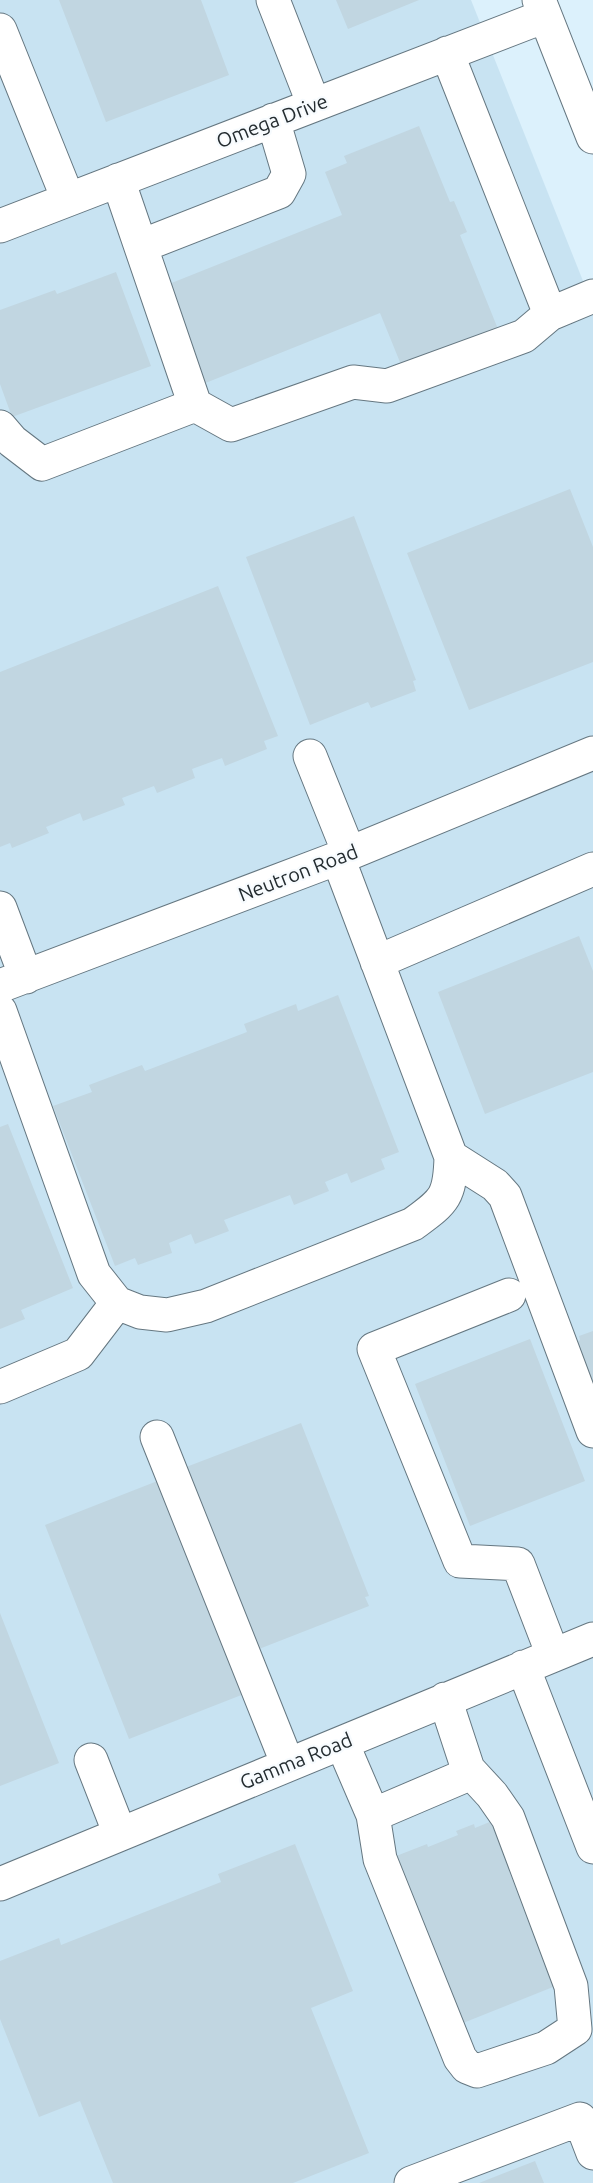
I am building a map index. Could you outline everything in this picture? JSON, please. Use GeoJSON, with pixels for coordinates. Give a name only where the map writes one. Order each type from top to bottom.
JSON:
{"type":"FeatureCollection","features":[{"type":"Feature","properties":{"kind":"street"},"geometry":{"type":"LineString","coordinates":[[273,0],[314,105]]}},
{"type":"Feature","properties":{"kind":"street"},"geometry":{"type":"LineString","coordinates":[[542,8],[585,91],[593,137]]}},
{"type":"Feature","properties":{"kind":"street","name":"Omega Drive"},"geometry":{"type":"LineString","coordinates":[[0,226],[447,53],[542,8]]}},
{"type":"Feature","properties":{"kind":"street"},"geometry":{"type":"LineString","coordinates":[[0,30],[68,199]]}},
{"type":"Feature","properties":{"kind":"street"},"geometry":{"type":"LineString","coordinates":[[447,53],[550,314]]}},
{"type":"Feature","properties":{"kind":"street"},"geometry":{"type":"LineString","coordinates":[[141,246],[279,192],[289,174],[273,120]]}},
{"type":"Feature","properties":{"kind":"street"},"geometry":{"type":"LineString","coordinates":[[118,180],[195,405],[231,425],[353,382],[387,386],[524,336],[550,314],[593,296]]}},
{"type":"Feature","properties":{"kind":"street"},"geometry":{"type":"LineString","coordinates":[[0,428],[12,441],[42,464],[195,405]]}},
{"type":"Feature","properties":{"kind":"street","name":"Neutron Road"},"geometry":{"type":"LineString","coordinates":[[13,982],[344,856],[593,753]]}},
{"type":"Feature","properties":{"kind":"street"},"geometry":{"type":"LineString","coordinates":[[0,1011],[94,1274],[117,1303],[140,1312],[167,1315],[206,1306],[413,1224],[440,1204],[451,1181],[451,1157],[377,962],[310,756]]}},
{"type":"Feature","properties":{"kind":"street"},"geometry":{"type":"LineString","coordinates":[[377,962],[593,869]]}},
{"type":"Feature","properties":{"kind":"street"},"geometry":{"type":"LineString","coordinates":[[0,908],[13,982]]}},
{"type":"Feature","properties":{"kind":"street"},"geometry":{"type":"LineString","coordinates":[[451,1157],[495,1185],[505,1196],[593,1431]]}},
{"type":"Feature","properties":{"kind":"street"},"geometry":{"type":"LineString","coordinates":[[509,1295],[374,1349],[460,1561],[518,1564],[552,1655]]}},
{"type":"Feature","properties":{"kind":"street"},"geometry":{"type":"LineString","coordinates":[[0,1387],[78,1354],[117,1303]]}},
{"type":"Feature","properties":{"kind":"street"},"geometry":{"type":"LineString","coordinates":[[157,1437],[288,1765]]}},
{"type":"Feature","properties":{"kind":"street","name":"Gamma Road"},"geometry":{"type":"LineString","coordinates":[[0,1884],[593,1639]]}},
{"type":"Feature","properties":{"kind":"street"},"geometry":{"type":"LineString","coordinates":[[523,1667],[593,1847]]}},
{"type":"Feature","properties":{"kind":"street"},"geometry":{"type":"LineString","coordinates":[[342,1743],[373,1815],[380,1859],[460,2058],[467,2067],[477,2071],[546,2048],[575,2029],[571,1986],[508,1818],[468,1769],[445,1699]]}},
{"type":"Feature","properties":{"kind":"street"},"geometry":{"type":"LineString","coordinates":[[91,1760],[120,1834]]}},
{"type":"Feature","properties":{"kind":"street"},"geometry":{"type":"LineString","coordinates":[[373,1815],[462,1777],[468,1769]]}},
{"type":"Feature","properties":{"kind":"street"},"geometry":{"type":"LineString","coordinates":[[411,2183],[580,2119],[593,2153]]}},
{"type":"Feature","properties":{"kind":"shaded area"},"geometry":{"type":"Polygon","coordinates":[[[0,0],[471,0],[593,306],[593,2183],[0,2183],[0,0]]]}},
{"type":"Feature","properties":{"kind":"building"},"geometry":{"type":"Polygon","coordinates":[[[59,0],[201,0],[229,75],[106,122],[59,0]]]}},
{"type":"Feature","properties":{"kind":"building"},"geometry":{"type":"Polygon","coordinates":[[[336,0],[419,0],[348,29],[336,0]]]}},
{"type":"Feature","properties":{"kind":"building"},"geometry":{"type":"Polygon","coordinates":[[[419,126],[450,202],[454,201],[467,232],[460,235],[500,334],[404,372],[380,313],[198,386],[159,288],[342,215],[325,172],[347,163],[344,156],[419,126]]]}},
{"type":"Feature","properties":{"kind":"building"},"geometry":{"type":"Polygon","coordinates":[[[116,272],[151,366],[12,417],[0,384],[0,310],[55,290],[57,294],[116,272]]]}},
{"type":"Feature","properties":{"kind":"building"},"geometry":{"type":"Polygon","coordinates":[[[570,489],[593,547],[593,662],[469,710],[407,553],[570,489]]]}},
{"type":"Feature","properties":{"kind":"building"},"geometry":{"type":"Polygon","coordinates":[[[354,516],[416,680],[413,681],[416,691],[371,708],[368,702],[310,725],[246,557],[354,516]]]}},
{"type":"Feature","properties":{"kind":"building"},"geometry":{"type":"Polygon","coordinates":[[[218,586],[278,736],[264,741],[267,749],[225,766],[222,758],[192,769],[195,778],[157,793],[154,786],[122,798],[125,805],[83,821],[80,813],[46,827],[49,833],[12,848],[10,843],[0,847],[0,672],[218,586]]]}},
{"type":"Feature","properties":{"kind":"building"},"geometry":{"type":"Polygon","coordinates":[[[579,936],[593,971],[593,1072],[485,1114],[438,992],[579,936]]]}},
{"type":"Feature","properties":{"kind":"building"},"geometry":{"type":"Polygon","coordinates":[[[338,995],[399,1152],[381,1159],[385,1169],[351,1183],[347,1173],[325,1182],[329,1191],[294,1205],[290,1195],[224,1220],[229,1231],[195,1244],[191,1234],[169,1243],[172,1253],[138,1265],[135,1258],[115,1266],[53,1106],[92,1092],[89,1085],[142,1065],[145,1071],[247,1032],[244,1024],[296,1004],[298,1011],[338,995]]]}},
{"type":"Feature","properties":{"kind":"building"},"geometry":{"type":"Polygon","coordinates":[[[8,1124],[73,1288],[21,1310],[25,1319],[0,1329],[0,1127],[8,1124]]]}},
{"type":"Feature","properties":{"kind":"building"},"geometry":{"type":"Polygon","coordinates":[[[593,1331],[593,1385],[576,1342],[580,1340],[579,1336],[593,1331]]]}},
{"type":"Feature","properties":{"kind":"building"},"geometry":{"type":"Polygon","coordinates":[[[530,1339],[585,1481],[470,1526],[415,1384],[530,1339]]]}},
{"type":"Feature","properties":{"kind":"building"},"geometry":{"type":"Polygon","coordinates":[[[301,1423],[369,1596],[365,1597],[369,1606],[259,1649],[181,1469],[301,1423]]]}},
{"type":"Feature","properties":{"kind":"building"},"geometry":{"type":"Polygon","coordinates":[[[160,1480],[244,1694],[129,1739],[45,1525],[160,1480]]]}},
{"type":"Feature","properties":{"kind":"building"},"geometry":{"type":"Polygon","coordinates":[[[0,1613],[59,1763],[0,1786],[0,1613]]]}},
{"type":"Feature","properties":{"kind":"building"},"geometry":{"type":"Polygon","coordinates":[[[492,1821],[558,1985],[458,2025],[391,1858],[458,1835],[456,1831],[474,1824],[475,1828],[492,1821]]]}},
{"type":"Feature","properties":{"kind":"building"},"geometry":{"type":"Polygon","coordinates":[[[295,1844],[353,1991],[311,2008],[369,2153],[293,2183],[113,2183],[80,2101],[39,2117],[0,2019],[0,1961],[59,1938],[61,1945],[221,1882],[218,1874],[295,1844]]]}},
{"type":"Feature","properties":{"kind":"building"},"geometry":{"type":"Polygon","coordinates":[[[535,2161],[544,2183],[479,2183],[535,2161]]]}}]}
